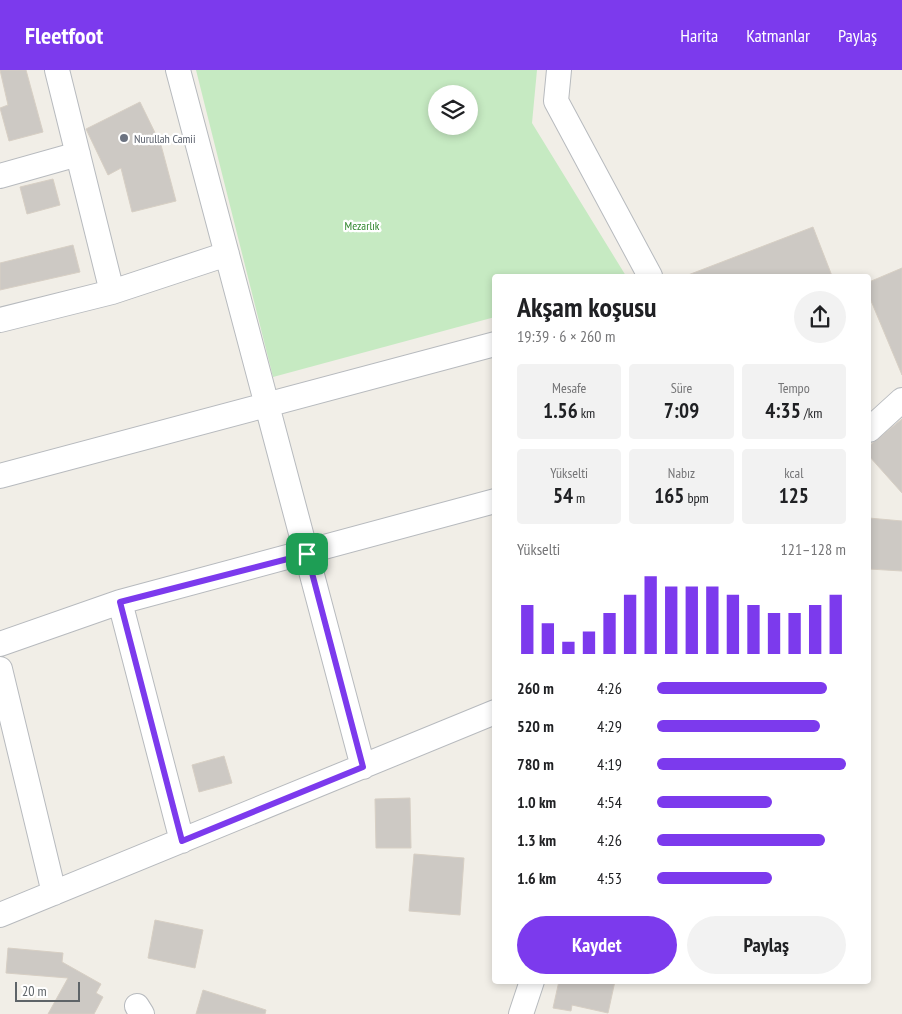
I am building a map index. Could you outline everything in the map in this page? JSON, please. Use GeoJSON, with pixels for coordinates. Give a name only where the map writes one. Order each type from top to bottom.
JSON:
{"type":"FeatureCollection","features":[{"type":"Feature","properties":{"kind":"street"},"geometry":{"type":"LineString","coordinates":[[57,70],[112,292]]}},
{"type":"Feature","properties":{"kind":"street"},"geometry":{"type":"LineString","coordinates":[[178,70],[363,767]]}},
{"type":"Feature","properties":{"kind":"street"},"geometry":{"type":"LineString","coordinates":[[559,70],[556,100],[649,274]]}},
{"type":"Feature","properties":{"kind":"street"},"geometry":{"type":"LineString","coordinates":[[0,176],[78,154]]}},
{"type":"Feature","properties":{"kind":"street"},"geometry":{"type":"LineString","coordinates":[[0,320],[112,292],[227,254]]}},
{"type":"Feature","properties":{"kind":"street"},"geometry":{"type":"LineString","coordinates":[[0,476],[492,345]]}},
{"type":"Feature","properties":{"kind":"street"},"geometry":{"type":"LineString","coordinates":[[871,428],[902,400]]}},
{"type":"Feature","properties":{"kind":"street"},"geometry":{"type":"LineString","coordinates":[[0,644],[120,602],[307,554],[492,503]]}},
{"type":"Feature","properties":{"kind":"street"},"geometry":{"type":"LineString","coordinates":[[120,602],[182,841]]}},
{"type":"Feature","properties":{"kind":"street"},"geometry":{"type":"LineString","coordinates":[[0,668],[54,893]]}},
{"type":"Feature","properties":{"kind":"street"},"geometry":{"type":"LineString","coordinates":[[0,915],[492,713]]}},
{"type":"Feature","properties":{"kind":"street"},"geometry":{"type":"LineString","coordinates":[[521,1014],[531,984]]}},
{"type":"Feature","properties":{"kind":"green space","name":"Mezarlık"},"geometry":{"type":"Polygon","coordinates":[[[196,70],[537,70],[532,123],[625,274],[492,274],[492,318],[273,377],[196,70]]]}},
{"type":"Feature","properties":{"kind":"building"},"geometry":{"type":"Polygon","coordinates":[[[0,70],[26,70],[43,132],[9,141],[0,108],[8,105],[0,70]]]}},
{"type":"Feature","properties":{"kind":"building"},"geometry":{"type":"Polygon","coordinates":[[[140,102],[161,145],[176,201],[132,212],[121,168],[108,175],[86,129],[140,102]]]}},
{"type":"Feature","properties":{"kind":"building"},"geometry":{"type":"Polygon","coordinates":[[[53,179],[60,205],[27,214],[20,187],[53,179]]]}},
{"type":"Feature","properties":{"kind":"building"},"geometry":{"type":"Polygon","coordinates":[[[813,227],[831,274],[691,274],[813,227]]]}},
{"type":"Feature","properties":{"kind":"building"},"geometry":{"type":"Polygon","coordinates":[[[73,245],[80,272],[0,290],[0,263],[73,245]]]}},
{"type":"Feature","properties":{"kind":"building"},"geometry":{"type":"Polygon","coordinates":[[[902,268],[902,375],[871,301],[871,281],[902,268]]]}},
{"type":"Feature","properties":{"kind":"building"},"geometry":{"type":"Polygon","coordinates":[[[902,419],[902,493],[871,458],[871,444],[902,419]]]}},
{"type":"Feature","properties":{"kind":"building"},"geometry":{"type":"Polygon","coordinates":[[[871,518],[902,521],[902,571],[871,569],[871,518]]]}},
{"type":"Feature","properties":{"kind":"building"},"geometry":{"type":"Polygon","coordinates":[[[224,756],[232,783],[199,792],[192,765],[224,756]]]}},
{"type":"Feature","properties":{"kind":"building"},"geometry":{"type":"Polygon","coordinates":[[[410,798],[411,848],[376,848],[375,799],[410,798]]]}},
{"type":"Feature","properties":{"kind":"building"},"geometry":{"type":"Polygon","coordinates":[[[414,854],[464,858],[460,915],[409,911],[414,854]]]}},
{"type":"Feature","properties":{"kind":"building"},"geometry":{"type":"Polygon","coordinates":[[[155,920],[203,930],[195,968],[148,958],[155,920]]]}},
{"type":"Feature","properties":{"kind":"building"},"geometry":{"type":"Polygon","coordinates":[[[8,948],[63,953],[62,962],[101,984],[96,993],[103,997],[94,1014],[48,1014],[68,978],[6,973],[8,948]]]}},
{"type":"Feature","properties":{"kind":"building"},"geometry":{"type":"Polygon","coordinates":[[[558,984],[614,984],[608,1013],[572,1005],[571,1011],[553,1008],[558,984]]]}},
{"type":"Feature","properties":{"kind":"building"},"geometry":{"type":"Polygon","coordinates":[[[203,990],[266,1010],[265,1014],[196,1014],[203,990]]]}},
{"type":"Feature","properties":{"kind":"place","name":"Nurullah Camii"},"geometry":{"type":"Point","coordinates":[124,138]}},
{"type":"Feature","properties":{"kind":"route"},"geometry":{"type":"LineString","coordinates":[[307,554],[363,767],[182,841],[120,602],[307,554]]}}]}
